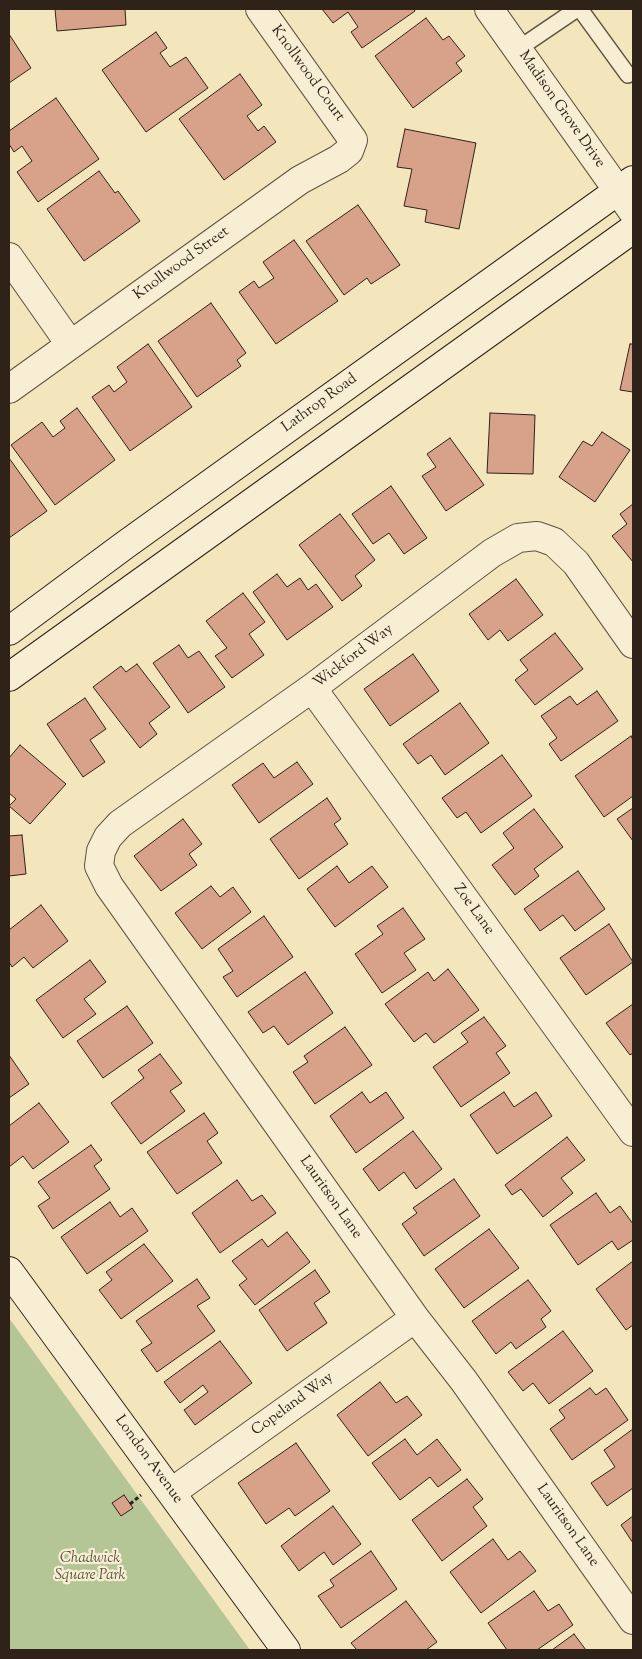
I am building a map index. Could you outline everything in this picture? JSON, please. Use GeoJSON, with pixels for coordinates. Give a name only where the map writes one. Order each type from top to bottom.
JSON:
{"type":"FeatureCollection","features":[{"type":"Feature","properties":{"kind":"street","name":"Knollwood Court"},"geometry":{"type":"LineString","coordinates":[[260,9],[354,140]]}},
{"type":"Feature","properties":{"kind":"street","name":"Madison Grove Drive"},"geometry":{"type":"LineString","coordinates":[[489,9],[628,194]]}},
{"type":"Feature","properties":{"kind":"street","name":"Knollwood Street"},"geometry":{"type":"LineString","coordinates":[[9,389],[300,180],[339,159],[349,151],[354,140]]}},
{"type":"Feature","properties":{"kind":"street","name":"Lathrop Road"},"geometry":{"type":"LineString","coordinates":[[9,631],[133,539],[628,194]]}},
{"type":"Feature","properties":{"kind":"street"},"geometry":{"type":"LineString","coordinates":[[9,677],[633,229]]}},
{"type":"Feature","properties":{"kind":"street"},"geometry":{"type":"LineString","coordinates":[[9,257],[70,344]]}},
{"type":"Feature","properties":{"kind":"street","name":"Wickford Way"},"geometry":{"type":"LineString","coordinates":[[173,786],[206,765],[312,688],[492,553],[518,538],[537,536],[554,542],[576,563],[633,644]]}},
{"type":"Feature","properties":{"kind":"street","name":"Zoe Lane"},"geometry":{"type":"LineString","coordinates":[[312,688],[633,1132]]}},
{"type":"Feature","properties":{"kind":"street","name":"Lauritson Lane"},"geometry":{"type":"LineString","coordinates":[[173,786],[120,824],[104,844],[99,866],[114,894],[415,1318],[464,1381],[633,1620]]}},
{"type":"Feature","properties":{"kind":"street","name":"London Avenue"},"geometry":{"type":"LineString","coordinates":[[9,1271],[286,1650]]}},
{"type":"Feature","properties":{"kind":"street","name":"Copeland Way"},"geometry":{"type":"LineString","coordinates":[[172,1492],[415,1318]]}},
{"type":"Feature","properties":{"kind":"lane"},"geometry":{"type":"LineString","coordinates":[[518,49],[578,9],[628,75]]}},
{"type":"Feature","properties":{"kind":"path"},"geometry":{"type":"LineString","coordinates":[[130,1504],[144,1493]]}},
{"type":"Feature","properties":{"kind":"green space","name":"Chadwick Square Park"},"geometry":{"type":"Polygon","coordinates":[[[9,1318],[250,1650],[9,1650],[9,1318]]]}},
{"type":"Feature","properties":{"kind":"building"},"geometry":{"type":"Polygon","coordinates":[[[55,9],[125,9],[126,25],[57,31],[55,9]]]}},
{"type":"Feature","properties":{"kind":"building"},"geometry":{"type":"Polygon","coordinates":[[[322,9],[414,9],[415,11],[362,48],[351,32],[358,27],[348,12],[333,23],[322,9]]]}},
{"type":"Feature","properties":{"kind":"building"},"geometry":{"type":"Polygon","coordinates":[[[426,18],[443,40],[449,36],[465,56],[456,63],[462,71],[413,108],[375,56],[426,18]]]}},
{"type":"Feature","properties":{"kind":"building"},"geometry":{"type":"Polygon","coordinates":[[[156,32],[167,48],[160,53],[170,67],[186,57],[208,88],[146,132],[102,70],[156,32]]]}},
{"type":"Feature","properties":{"kind":"building"},"geometry":{"type":"Polygon","coordinates":[[[9,34],[31,68],[9,83],[9,34]]]}},
{"type":"Feature","properties":{"kind":"building"},"geometry":{"type":"Polygon","coordinates":[[[240,74],[262,105],[247,116],[258,131],[264,126],[276,142],[224,180],[179,119],[240,74]]]}},
{"type":"Feature","properties":{"kind":"building"},"geometry":{"type":"Polygon","coordinates":[[[56,98],[99,159],[38,202],[17,172],[32,161],[22,146],[14,152],[9,144],[9,131],[56,98]]]}},
{"type":"Feature","properties":{"kind":"building"},"geometry":{"type":"Polygon","coordinates":[[[405,129],[476,143],[459,229],[425,222],[427,210],[404,206],[412,169],[397,167],[405,129]]]}},
{"type":"Feature","properties":{"kind":"building"},"geometry":{"type":"Polygon","coordinates":[[[99,171],[115,193],[118,191],[140,221],[84,261],[47,209],[99,171]]]}},
{"type":"Feature","properties":{"kind":"building"},"geometry":{"type":"Polygon","coordinates":[[[358,205],[400,265],[371,284],[367,278],[344,295],[306,241],[358,205]]]}},
{"type":"Feature","properties":{"kind":"building"},"geometry":{"type":"Polygon","coordinates":[[[294,240],[338,301],[276,344],[239,292],[254,281],[259,288],[274,278],[263,262],[294,240]]]}},
{"type":"Feature","properties":{"kind":"building"},"geometry":{"type":"Polygon","coordinates":[[[211,303],[246,353],[237,360],[241,366],[197,397],[158,341],[211,303]]]}},
{"type":"Feature","properties":{"kind":"building"},"geometry":{"type":"Polygon","coordinates":[[[148,344],[192,407],[130,451],[92,397],[109,385],[114,392],[127,382],[117,367],[148,344]]]}},
{"type":"Feature","properties":{"kind":"building"},"geometry":{"type":"Polygon","coordinates":[[[630,344],[633,344],[633,392],[620,390],[630,344]]]}},
{"type":"Feature","properties":{"kind":"building"},"geometry":{"type":"Polygon","coordinates":[[[77,408],[115,460],[55,505],[11,445],[42,422],[53,437],[65,428],[60,421],[77,408]]]}},
{"type":"Feature","properties":{"kind":"building"},"geometry":{"type":"Polygon","coordinates":[[[490,413],[535,415],[533,474],[487,473],[490,413]]]}},
{"type":"Feature","properties":{"kind":"building"},"geometry":{"type":"Polygon","coordinates":[[[602,432],[630,450],[595,502],[559,477],[583,441],[592,446],[602,432]]]}},
{"type":"Feature","properties":{"kind":"building"},"geometry":{"type":"Polygon","coordinates":[[[450,438],[484,485],[446,511],[422,476],[436,467],[427,454],[450,438]]]}},
{"type":"Feature","properties":{"kind":"building"},"geometry":{"type":"Polygon","coordinates":[[[9,458],[47,511],[9,538],[9,458]]]}},
{"type":"Feature","properties":{"kind":"building"},"geometry":{"type":"Polygon","coordinates":[[[391,486],[427,538],[404,554],[389,533],[373,544],[352,514],[391,486]]]}},
{"type":"Feature","properties":{"kind":"building"},"geometry":{"type":"Polygon","coordinates":[[[633,504],[633,562],[612,536],[627,524],[620,514],[633,504]]]}},
{"type":"Feature","properties":{"kind":"building"},"geometry":{"type":"Polygon","coordinates":[[[340,514],[375,560],[355,576],[362,586],[342,601],[299,545],[340,514]]]}},
{"type":"Feature","properties":{"kind":"building"},"geometry":{"type":"Polygon","coordinates":[[[277,574],[287,587],[300,578],[308,590],[316,584],[333,607],[287,640],[253,592],[277,574]]]}},
{"type":"Feature","properties":{"kind":"building"},"geometry":{"type":"Polygon","coordinates":[[[516,579],[543,615],[508,641],[500,630],[488,640],[469,614],[516,579]]]}},
{"type":"Feature","properties":{"kind":"building"},"geometry":{"type":"Polygon","coordinates":[[[243,593],[265,622],[249,634],[264,655],[232,678],[215,656],[227,648],[206,621],[243,593]]]}},
{"type":"Feature","properties":{"kind":"building"},"geometry":{"type":"Polygon","coordinates":[[[555,633],[583,669],[535,705],[515,680],[528,670],[520,660],[555,633]]]}},
{"type":"Feature","properties":{"kind":"building"},"geometry":{"type":"Polygon","coordinates":[[[179,645],[188,658],[199,651],[225,687],[188,713],[153,663],[179,645]]]}},
{"type":"Feature","properties":{"kind":"building"},"geometry":{"type":"Polygon","coordinates":[[[413,654],[439,691],[390,726],[364,689],[413,654]]]}},
{"type":"Feature","properties":{"kind":"building"},"geometry":{"type":"Polygon","coordinates":[[[137,664],[170,707],[149,723],[157,734],[140,748],[93,687],[121,666],[126,672],[137,664]]]}},
{"type":"Feature","properties":{"kind":"building"},"geometry":{"type":"Polygon","coordinates":[[[597,691],[618,721],[561,761],[549,744],[557,738],[541,716],[570,696],[577,705],[597,691]]]}},
{"type":"Feature","properties":{"kind":"building"},"geometry":{"type":"Polygon","coordinates":[[[85,698],[106,729],[90,740],[105,762],[83,777],[47,724],[85,698]]]}},
{"type":"Feature","properties":{"kind":"building"},"geometry":{"type":"Polygon","coordinates":[[[460,703],[489,743],[445,775],[431,755],[418,764],[403,744],[460,703]]]}},
{"type":"Feature","properties":{"kind":"building"},"geometry":{"type":"Polygon","coordinates":[[[631,736],[633,740],[633,796],[604,817],[575,776],[631,736]]]}},
{"type":"Feature","properties":{"kind":"building"},"geometry":{"type":"Polygon","coordinates":[[[20,745],[66,784],[30,824],[9,806],[16,799],[9,793],[9,758],[20,745]]]}},
{"type":"Feature","properties":{"kind":"building"},"geometry":{"type":"Polygon","coordinates":[[[502,755],[532,796],[481,833],[466,812],[457,818],[442,798],[502,755]]]}},
{"type":"Feature","properties":{"kind":"building"},"geometry":{"type":"Polygon","coordinates":[[[297,762],[313,784],[259,823],[232,785],[263,763],[274,778],[297,762]]]}},
{"type":"Feature","properties":{"kind":"building"},"geometry":{"type":"Polygon","coordinates":[[[327,798],[341,819],[334,824],[348,844],[299,879],[270,839],[327,798]]]}},
{"type":"Feature","properties":{"kind":"building"},"geometry":{"type":"Polygon","coordinates":[[[633,808],[633,841],[617,819],[633,808]]]}},
{"type":"Feature","properties":{"kind":"building"},"geometry":{"type":"Polygon","coordinates":[[[534,809],[563,847],[534,869],[539,876],[515,895],[492,865],[514,848],[503,833],[534,809]]]}},
{"type":"Feature","properties":{"kind":"building"},"geometry":{"type":"Polygon","coordinates":[[[183,819],[202,844],[189,854],[197,865],[161,891],[134,856],[183,819]]]}},
{"type":"Feature","properties":{"kind":"building"},"geometry":{"type":"Polygon","coordinates":[[[22,835],[26,874],[9,876],[9,836],[22,835]]]}},
{"type":"Feature","properties":{"kind":"building"},"geometry":{"type":"Polygon","coordinates":[[[337,866],[349,883],[372,866],[388,887],[335,927],[307,889],[337,866]]]}},
{"type":"Feature","properties":{"kind":"building"},"geometry":{"type":"Polygon","coordinates":[[[578,871],[605,909],[575,931],[563,915],[540,931],[524,909],[578,871]]]}},
{"type":"Feature","properties":{"kind":"building"},"geometry":{"type":"Polygon","coordinates":[[[211,886],[220,897],[233,887],[251,912],[202,949],[175,913],[211,886]]]}},
{"type":"Feature","properties":{"kind":"building"},"geometry":{"type":"Polygon","coordinates":[[[41,905],[68,941],[33,968],[24,957],[12,967],[9,962],[9,930],[41,905]]]}},
{"type":"Feature","properties":{"kind":"building"},"geometry":{"type":"Polygon","coordinates":[[[403,908],[425,939],[404,953],[416,970],[382,993],[355,954],[383,934],[377,926],[403,908]]]}},
{"type":"Feature","properties":{"kind":"building"},"geometry":{"type":"Polygon","coordinates":[[[264,916],[293,957],[237,997],[223,977],[233,971],[218,949],[264,916]]]}},
{"type":"Feature","properties":{"kind":"building"},"geometry":{"type":"Polygon","coordinates":[[[609,924],[633,962],[586,995],[560,958],[609,924]]]}},
{"type":"Feature","properties":{"kind":"building"},"geometry":{"type":"Polygon","coordinates":[[[90,960],[106,982],[84,999],[96,1014],[63,1038],[36,1000],[90,960]]]}},
{"type":"Feature","properties":{"kind":"building"},"geometry":{"type":"Polygon","coordinates":[[[448,969],[479,1010],[434,1043],[426,1033],[414,1042],[385,1004],[428,972],[434,981],[448,969]]]}},
{"type":"Feature","properties":{"kind":"building"},"geometry":{"type":"Polygon","coordinates":[[[305,972],[333,1013],[288,1045],[274,1026],[263,1033],[248,1012],[305,972]]]}},
{"type":"Feature","properties":{"kind":"building"},"geometry":{"type":"Polygon","coordinates":[[[633,1004],[633,1053],[630,1055],[606,1023],[633,1004]]]}},
{"type":"Feature","properties":{"kind":"building"},"geometry":{"type":"Polygon","coordinates":[[[127,1006],[153,1043],[103,1078],[77,1041],[127,1006]]]}},
{"type":"Feature","properties":{"kind":"building"},"geometry":{"type":"Polygon","coordinates":[[[484,1017],[506,1046],[496,1053],[510,1073],[461,1107],[433,1067],[468,1042],[461,1033],[484,1017]]]}},
{"type":"Feature","properties":{"kind":"building"},"geometry":{"type":"Polygon","coordinates":[[[345,1027],[372,1065],[315,1104],[293,1072],[308,1062],[304,1056],[345,1027]]]}},
{"type":"Feature","properties":{"kind":"building"},"geometry":{"type":"Polygon","coordinates":[[[160,1054],[182,1083],[170,1091],[185,1111],[141,1144],[111,1103],[144,1078],[138,1070],[160,1054]]]}},
{"type":"Feature","properties":{"kind":"building"},"geometry":{"type":"Polygon","coordinates":[[[9,1055],[29,1084],[9,1098],[9,1055]]]}},
{"type":"Feature","properties":{"kind":"building"},"geometry":{"type":"Polygon","coordinates":[[[362,1092],[370,1103],[386,1092],[404,1118],[356,1153],[330,1116],[362,1092]]]}},
{"type":"Feature","properties":{"kind":"building"},"geometry":{"type":"Polygon","coordinates":[[[504,1092],[514,1107],[536,1092],[552,1116],[497,1154],[470,1115],[504,1092]]]}},
{"type":"Feature","properties":{"kind":"building"},"geometry":{"type":"Polygon","coordinates":[[[39,1103],[69,1142],[33,1169],[23,1156],[9,1167],[9,1126],[39,1103]]]}},
{"type":"Feature","properties":{"kind":"building"},"geometry":{"type":"Polygon","coordinates":[[[204,1113],[218,1133],[207,1141],[222,1163],[177,1194],[147,1152],[204,1113]]]}},
{"type":"Feature","properties":{"kind":"building"},"geometry":{"type":"Polygon","coordinates":[[[413,1131],[442,1169],[416,1189],[404,1172],[379,1191],[363,1169],[413,1131]]]}},
{"type":"Feature","properties":{"kind":"building"},"geometry":{"type":"Polygon","coordinates":[[[567,1137],[585,1160],[561,1178],[573,1193],[543,1217],[521,1189],[512,1195],[505,1185],[567,1137]]]}},
{"type":"Feature","properties":{"kind":"building"},"geometry":{"type":"Polygon","coordinates":[[[91,1145],[102,1160],[94,1166],[110,1189],[53,1229],[38,1206],[50,1198],[38,1182],[91,1145]]]}},
{"type":"Feature","properties":{"kind":"building"},"geometry":{"type":"Polygon","coordinates":[[[454,1179],[480,1216],[424,1256],[402,1224],[417,1213],[413,1208],[454,1179]]]}},
{"type":"Feature","properties":{"kind":"building"},"geometry":{"type":"Polygon","coordinates":[[[237,1180],[252,1201],[262,1195],[276,1213],[220,1253],[192,1213],[237,1180]]]}},
{"type":"Feature","properties":{"kind":"building"},"geometry":{"type":"Polygon","coordinates":[[[596,1193],[610,1213],[620,1206],[633,1224],[633,1240],[618,1250],[612,1241],[578,1265],[550,1225],[596,1193]]]}},
{"type":"Feature","properties":{"kind":"building"},"geometry":{"type":"Polygon","coordinates":[[[110,1202],[120,1217],[132,1208],[148,1231],[87,1274],[61,1237],[110,1202]]]}},
{"type":"Feature","properties":{"kind":"building"},"geometry":{"type":"Polygon","coordinates":[[[489,1229],[519,1268],[464,1308],[435,1269],[489,1229]]]}},
{"type":"Feature","properties":{"kind":"building"},"geometry":{"type":"Polygon","coordinates":[[[287,1232],[310,1262],[255,1305],[239,1285],[247,1279],[232,1261],[262,1239],[268,1247],[287,1232]]]}},
{"type":"Feature","properties":{"kind":"building"},"geometry":{"type":"Polygon","coordinates":[[[144,1244],[173,1281],[121,1319],[99,1290],[112,1280],[106,1272],[144,1244]]]}},
{"type":"Feature","properties":{"kind":"building"},"geometry":{"type":"Polygon","coordinates":[[[633,1261],[633,1325],[626,1330],[596,1289],[633,1261]]]}},
{"type":"Feature","properties":{"kind":"building"},"geometry":{"type":"Polygon","coordinates":[[[315,1270],[330,1292],[314,1303],[327,1323],[287,1351],[259,1310],[315,1270]]]}},
{"type":"Feature","properties":{"kind":"building"},"geometry":{"type":"Polygon","coordinates":[[[197,1279],[210,1298],[197,1306],[215,1331],[157,1372],[141,1350],[152,1343],[136,1321],[197,1279]]]}},
{"type":"Feature","properties":{"kind":"building"},"geometry":{"type":"Polygon","coordinates":[[[528,1280],[551,1311],[541,1319],[546,1327],[516,1349],[511,1342],[496,1354],[472,1321],[528,1280]]]}},
{"type":"Feature","properties":{"kind":"building"},"geometry":{"type":"Polygon","coordinates":[[[563,1331],[593,1371],[549,1404],[533,1383],[523,1391],[508,1372],[563,1331]]]}},
{"type":"Feature","properties":{"kind":"building"},"geometry":{"type":"Polygon","coordinates":[[[220,1341],[252,1383],[195,1425],[184,1410],[208,1392],[203,1385],[180,1403],[164,1382],[220,1341]]]}},
{"type":"Feature","properties":{"kind":"building"},"geometry":{"type":"Polygon","coordinates":[[[380,1382],[396,1403],[407,1396],[422,1415],[368,1456],[337,1415],[380,1382]]]}},
{"type":"Feature","properties":{"kind":"building"},"geometry":{"type":"Polygon","coordinates":[[[590,1388],[596,1395],[606,1388],[628,1420],[572,1460],[550,1429],[565,1418],[559,1410],[590,1388]]]}},
{"type":"Feature","properties":{"kind":"building"},"geometry":{"type":"Polygon","coordinates":[[[633,1429],[633,1488],[607,1506],[591,1483],[615,1467],[604,1450],[633,1429]]]}},
{"type":"Feature","properties":{"kind":"building"},"geometry":{"type":"Polygon","coordinates":[[[405,1439],[417,1455],[437,1439],[461,1470],[438,1487],[430,1477],[400,1500],[372,1463],[405,1439]]]}},
{"type":"Feature","properties":{"kind":"building"},"geometry":{"type":"Polygon","coordinates":[[[296,1443],[330,1491],[295,1516],[289,1508],[266,1524],[238,1483],[296,1443]]]}},
{"type":"Feature","properties":{"kind":"building"},"geometry":{"type":"Polygon","coordinates":[[[467,1479],[483,1499],[473,1507],[487,1526],[442,1561],[412,1520],[467,1479]]]}},
{"type":"Feature","properties":{"kind":"building"},"geometry":{"type":"Polygon","coordinates":[[[124,1495],[133,1508],[121,1516],[112,1503],[124,1495]]]}},
{"type":"Feature","properties":{"kind":"building"},"geometry":{"type":"Polygon","coordinates":[[[333,1506],[361,1544],[333,1565],[324,1552],[299,1571],[281,1546],[333,1506]]]}},
{"type":"Feature","properties":{"kind":"building"},"geometry":{"type":"Polygon","coordinates":[[[633,1516],[633,1543],[621,1525],[633,1516]]]}},
{"type":"Feature","properties":{"kind":"building"},"geometry":{"type":"Polygon","coordinates":[[[493,1539],[508,1560],[520,1551],[536,1571],[481,1613],[450,1572],[493,1539]]]}},
{"type":"Feature","properties":{"kind":"building"},"geometry":{"type":"Polygon","coordinates":[[[371,1551],[397,1589],[341,1628],[318,1596],[334,1586],[330,1580],[371,1551]]]}},
{"type":"Feature","properties":{"kind":"building"},"geometry":{"type":"Polygon","coordinates":[[[534,1591],[548,1611],[559,1604],[573,1625],[537,1650],[507,1650],[488,1623],[534,1591]]]}},
{"type":"Feature","properties":{"kind":"building"},"geometry":{"type":"Polygon","coordinates":[[[406,1601],[437,1642],[426,1650],[357,1650],[351,1643],[406,1601]]]}},
{"type":"Feature","properties":{"kind":"building"},"geometry":{"type":"Polygon","coordinates":[[[574,1634],[586,1650],[552,1650],[574,1634]]]}}]}
